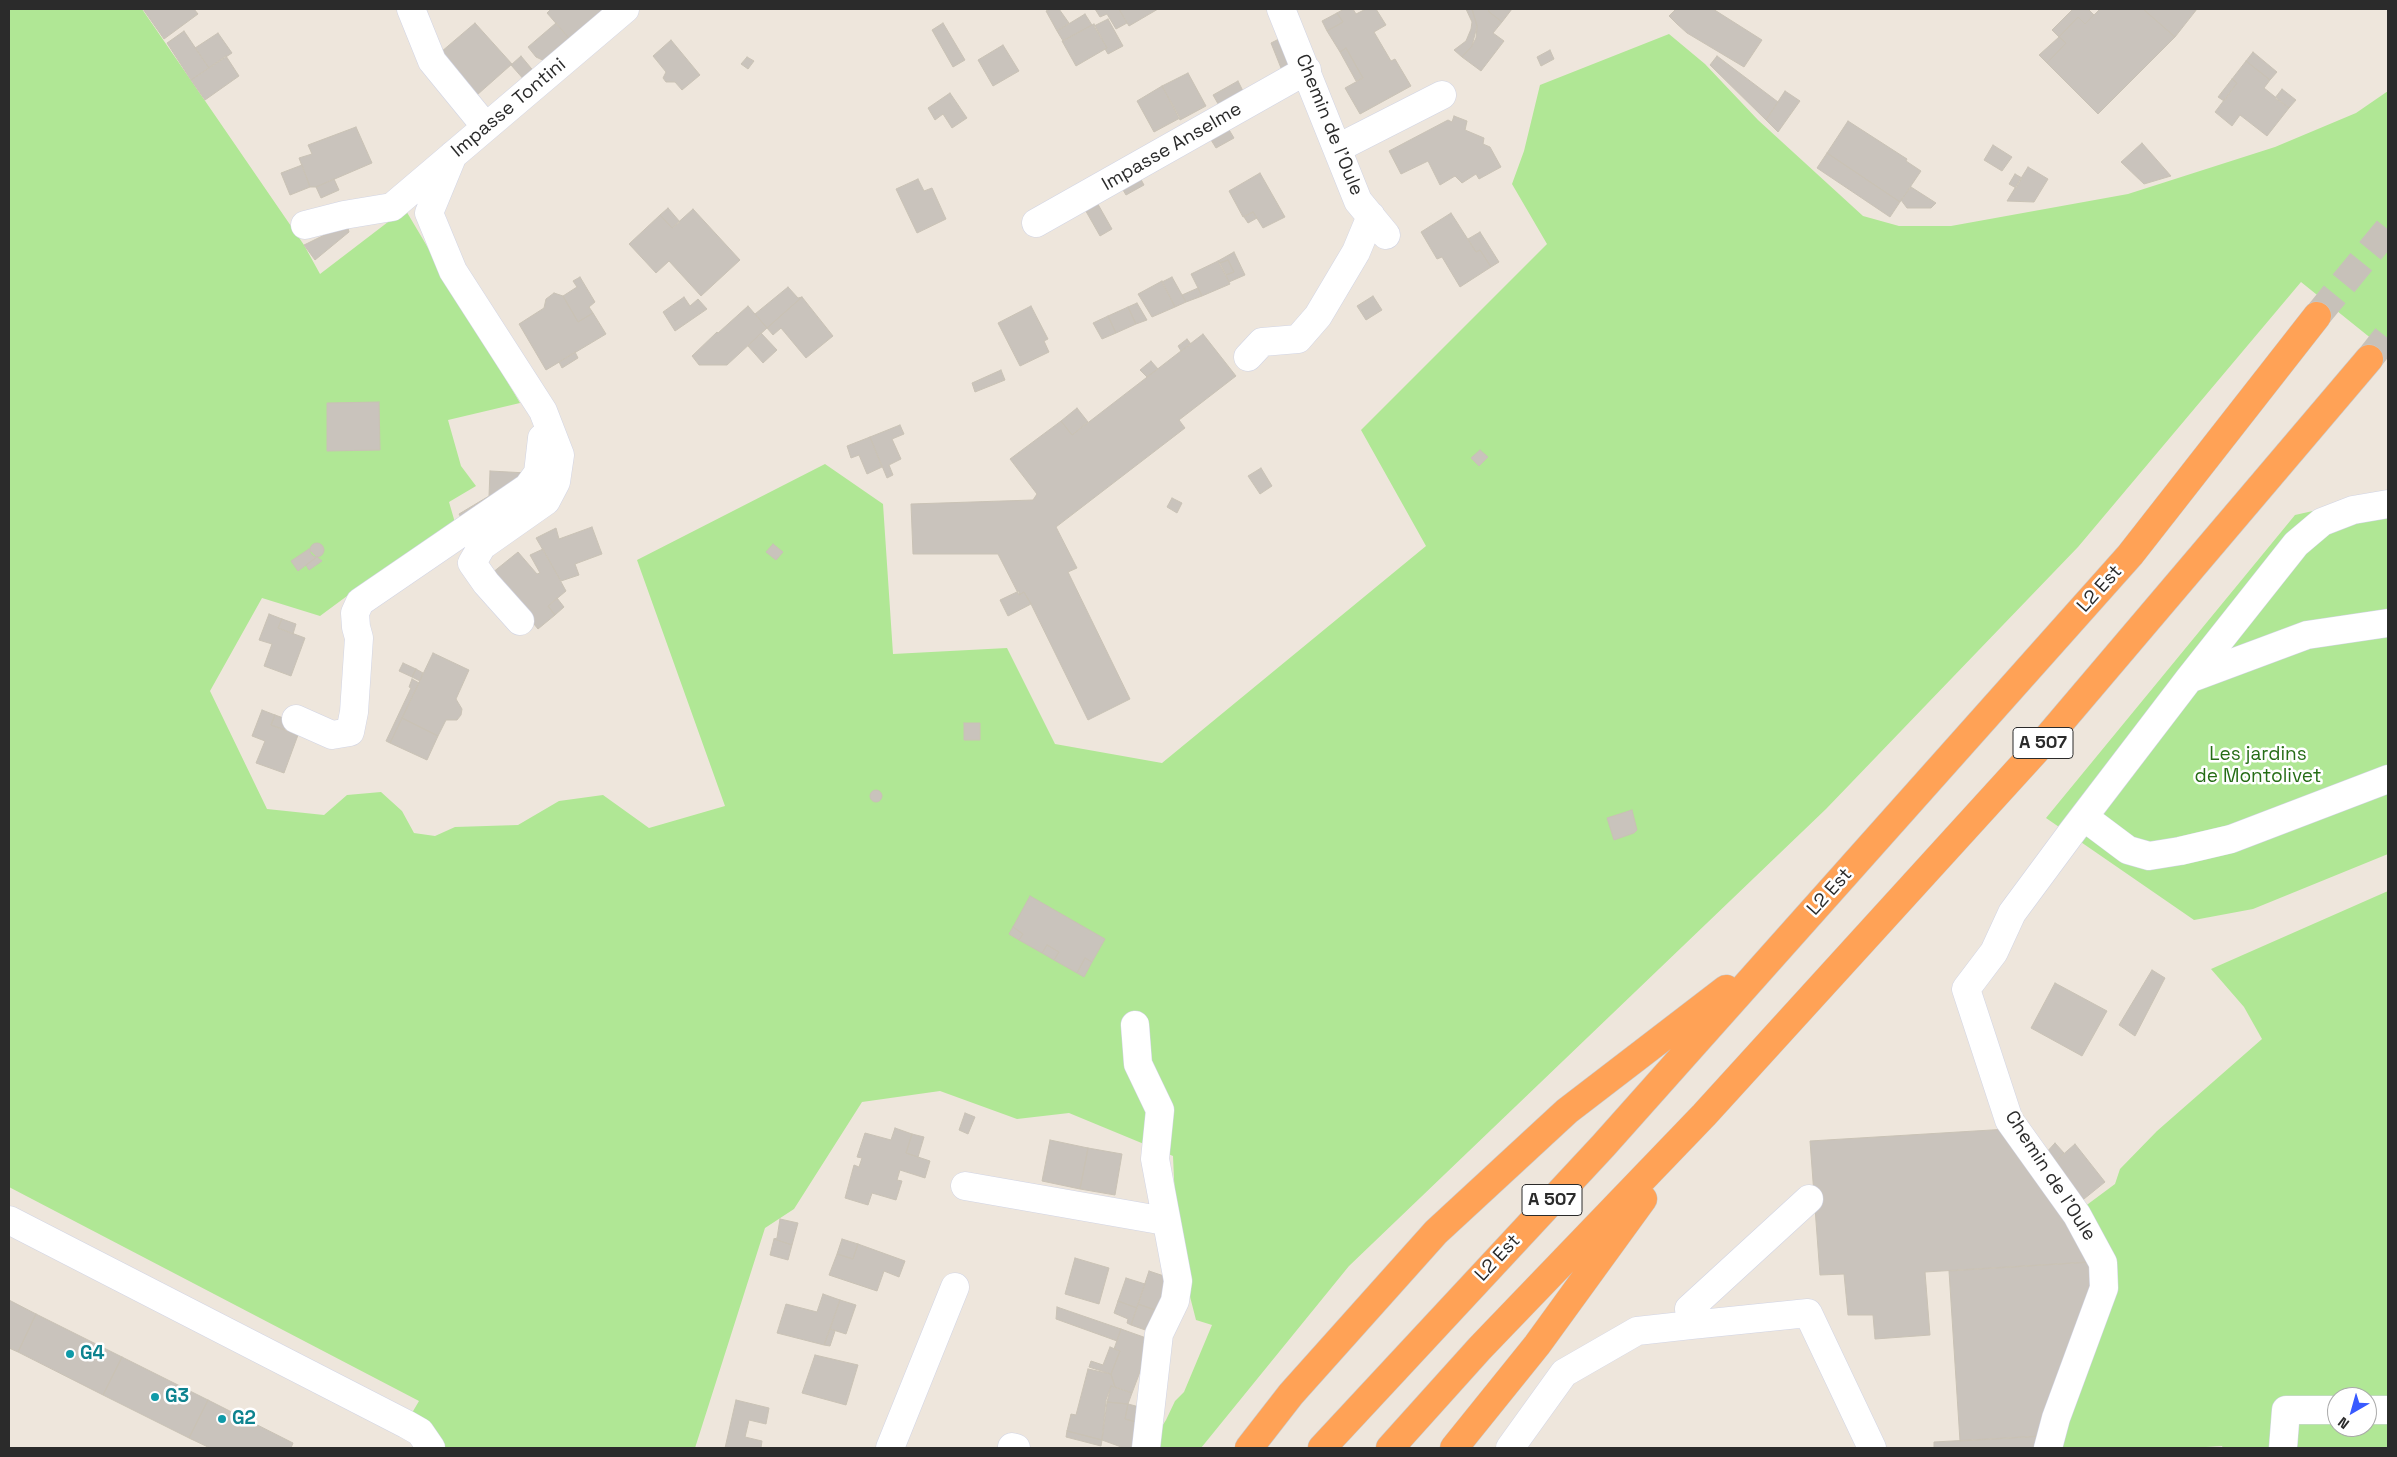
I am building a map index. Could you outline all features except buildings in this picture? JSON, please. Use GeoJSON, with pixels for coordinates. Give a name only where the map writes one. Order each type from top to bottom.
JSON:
{"type":"FeatureCollection","features":[{"type":"Feature","properties":{"kind":"highway","name":"L2 Est"},"geometry":{"type":"LineString","coordinates":[[1322,1448],[1603,1146],[2130,555],[2317,316]]}},
{"type":"Feature","properties":{"kind":"highway","name":"A 507"},"geometry":{"type":"LineString","coordinates":[[1390,1448],[1480,1348],[1704,1115],[2042,744],[2369,359]]}},
{"type":"Feature","properties":{"kind":"highway"},"geometry":{"type":"LineString","coordinates":[[1249,1448],[1291,1394],[1436,1232],[1568,1112],[1779,948]]}},
{"type":"Feature","properties":{"kind":"highway"},"geometry":{"type":"LineString","coordinates":[[1454,1448],[1537,1345],[1704,1115]]}},
{"type":"Feature","properties":{"kind":"street"},"geometry":{"type":"LineString","coordinates":[[410,9],[432,62],[486,127]]}},
{"type":"Feature","properties":{"kind":"street","name":"Impasse Tontini"},"geometry":{"type":"LineString","coordinates":[[305,225],[344,215],[392,207],[625,9]]}},
{"type":"Feature","properties":{"kind":"street","name":"Chemin de l'Oule"},"geometry":{"type":"LineString","coordinates":[[1248,357],[1262,342],[1298,339],[1313,322],[1356,252],[1378,226],[1358,201],[1281,9]]}},
{"type":"Feature","properties":{"kind":"street","name":"Impasse Anselme"},"geometry":{"type":"LineString","coordinates":[[1036,223],[1307,70]]}},
{"type":"Feature","properties":{"kind":"street"},"geometry":{"type":"LineString","coordinates":[[1338,148],[1442,95]]}},
{"type":"Feature","properties":{"kind":"street"},"geometry":{"type":"LineString","coordinates":[[453,156],[429,212],[453,271],[543,412],[560,454],[556,482],[546,501],[482,546],[472,563],[486,583],[520,621]]}},
{"type":"Feature","properties":{"kind":"street"},"geometry":{"type":"LineString","coordinates":[[296,719],[332,735],[350,732],[354,712],[359,638],[355,613],[360,602],[528,487],[538,473],[542,453],[543,412]]}},
{"type":"Feature","properties":{"kind":"street"},"geometry":{"type":"LineString","coordinates":[[2388,504],[2353,510],[2322,522],[2296,544],[2189,679],[2084,817],[2128,850],[2149,856],[2180,851],[2232,838],[2388,779]]}},
{"type":"Feature","properties":{"kind":"street"},"geometry":{"type":"LineString","coordinates":[[2189,679],[2307,635],[2388,623]]}},
{"type":"Feature","properties":{"kind":"street","name":"Chemin de l'Oule"},"geometry":{"type":"LineString","coordinates":[[2048,1448],[2056,1418],[2104,1288],[2102,1263],[2077,1214],[2009,1120],[1966,989],[1994,952],[2012,913],[2084,817]]}},
{"type":"Feature","properties":{"kind":"street"},"geometry":{"type":"LineString","coordinates":[[1135,1025],[1138,1064],[1160,1110],[1155,1159],[1165,1222],[1178,1281],[1176,1301],[1159,1334],[1146,1448]]}},
{"type":"Feature","properties":{"kind":"street"},"geometry":{"type":"LineString","coordinates":[[965,1186],[1165,1222]]}},
{"type":"Feature","properties":{"kind":"street"},"geometry":{"type":"LineString","coordinates":[[1691,1326],[1689,1309],[1809,1199]]}},
{"type":"Feature","properties":{"kind":"street"},"geometry":{"type":"LineString","coordinates":[[9,1220],[406,1424],[420,1432],[431,1448]]}},
{"type":"Feature","properties":{"kind":"street"},"geometry":{"type":"LineString","coordinates":[[890,1448],[955,1287]]}},
{"type":"Feature","properties":{"kind":"street"},"geometry":{"type":"LineString","coordinates":[[1510,1448],[1564,1373],[1636,1331],[1808,1312],[1872,1448]]}},
{"type":"Feature","properties":{"kind":"street"},"geometry":{"type":"LineString","coordinates":[[2283,1448],[2286,1410],[2327,1410]]}},
{"type":"Feature","properties":{"kind":"green space"},"geometry":{"type":"Polygon","coordinates":[[[9,9],[142,9],[304,245],[320,274],[405,209],[520,403],[448,420],[461,466],[476,486],[449,502],[456,526],[370,579],[320,616],[262,598],[210,691],[267,809],[324,815],[347,795],[381,792],[402,811],[414,833],[435,836],[455,827],[518,825],[559,801],[603,795],[649,828],[725,806],[637,560],[825,464],[883,504],[893,654],[1007,648],[1055,744],[1162,763],[1426,546],[1361,430],[1547,244],[1512,184],[1524,151],[1540,85],[1669,34],[1705,64],[1758,120],[1863,216],[1899,226],[1951,226],[2128,194],[2275,147],[2356,113],[2388,91],[2388,352],[2301,282],[2078,547],[1826,809],[1349,1266],[1201,1448],[1156,1448],[1154,1439],[1175,1401],[1184,1392],[1212,1325],[1196,1320],[1177,1246],[1173,1156],[1069,1113],[1017,1119],[940,1091],[862,1102],[794,1209],[765,1228],[695,1448],[441,1448],[409,1418],[419,1401],[9,1187],[9,9]]]}},
{"type":"Feature","properties":{"kind":"green space","name":"Les jardins de Montolivet"},"geometry":{"type":"Polygon","coordinates":[[[2388,494],[2388,854],[2253,909],[2194,920],[2046,818],[2295,515],[2388,494]]]}},
{"type":"Feature","properties":{"kind":"green space"},"geometry":{"type":"Polygon","coordinates":[[[2388,891],[2388,1448],[2223,1448],[2222,1446],[2190,1448],[2056,1448],[2116,1287],[2084,1207],[2115,1184],[2120,1169],[2157,1131],[2262,1039],[2244,1007],[2211,969],[2388,891]]]}},
{"type":"Feature","properties":{"kind":"tunnel"},"geometry":{"type":"LineString","coordinates":[[2317,316],[2388,229]]}},
{"type":"Feature","properties":{"kind":"tunnel"},"geometry":{"type":"LineString","coordinates":[[2369,359],[2388,335]]}},
{"type":"Feature","properties":{"kind":"place","name":"G4"},"geometry":{"type":"Point","coordinates":[70,1354]}},
{"type":"Feature","properties":{"kind":"place","name":"G3"},"geometry":{"type":"Point","coordinates":[155,1397]}},
{"type":"Feature","properties":{"kind":"place","name":"G2"},"geometry":{"type":"Point","coordinates":[222,1419]}}]}
